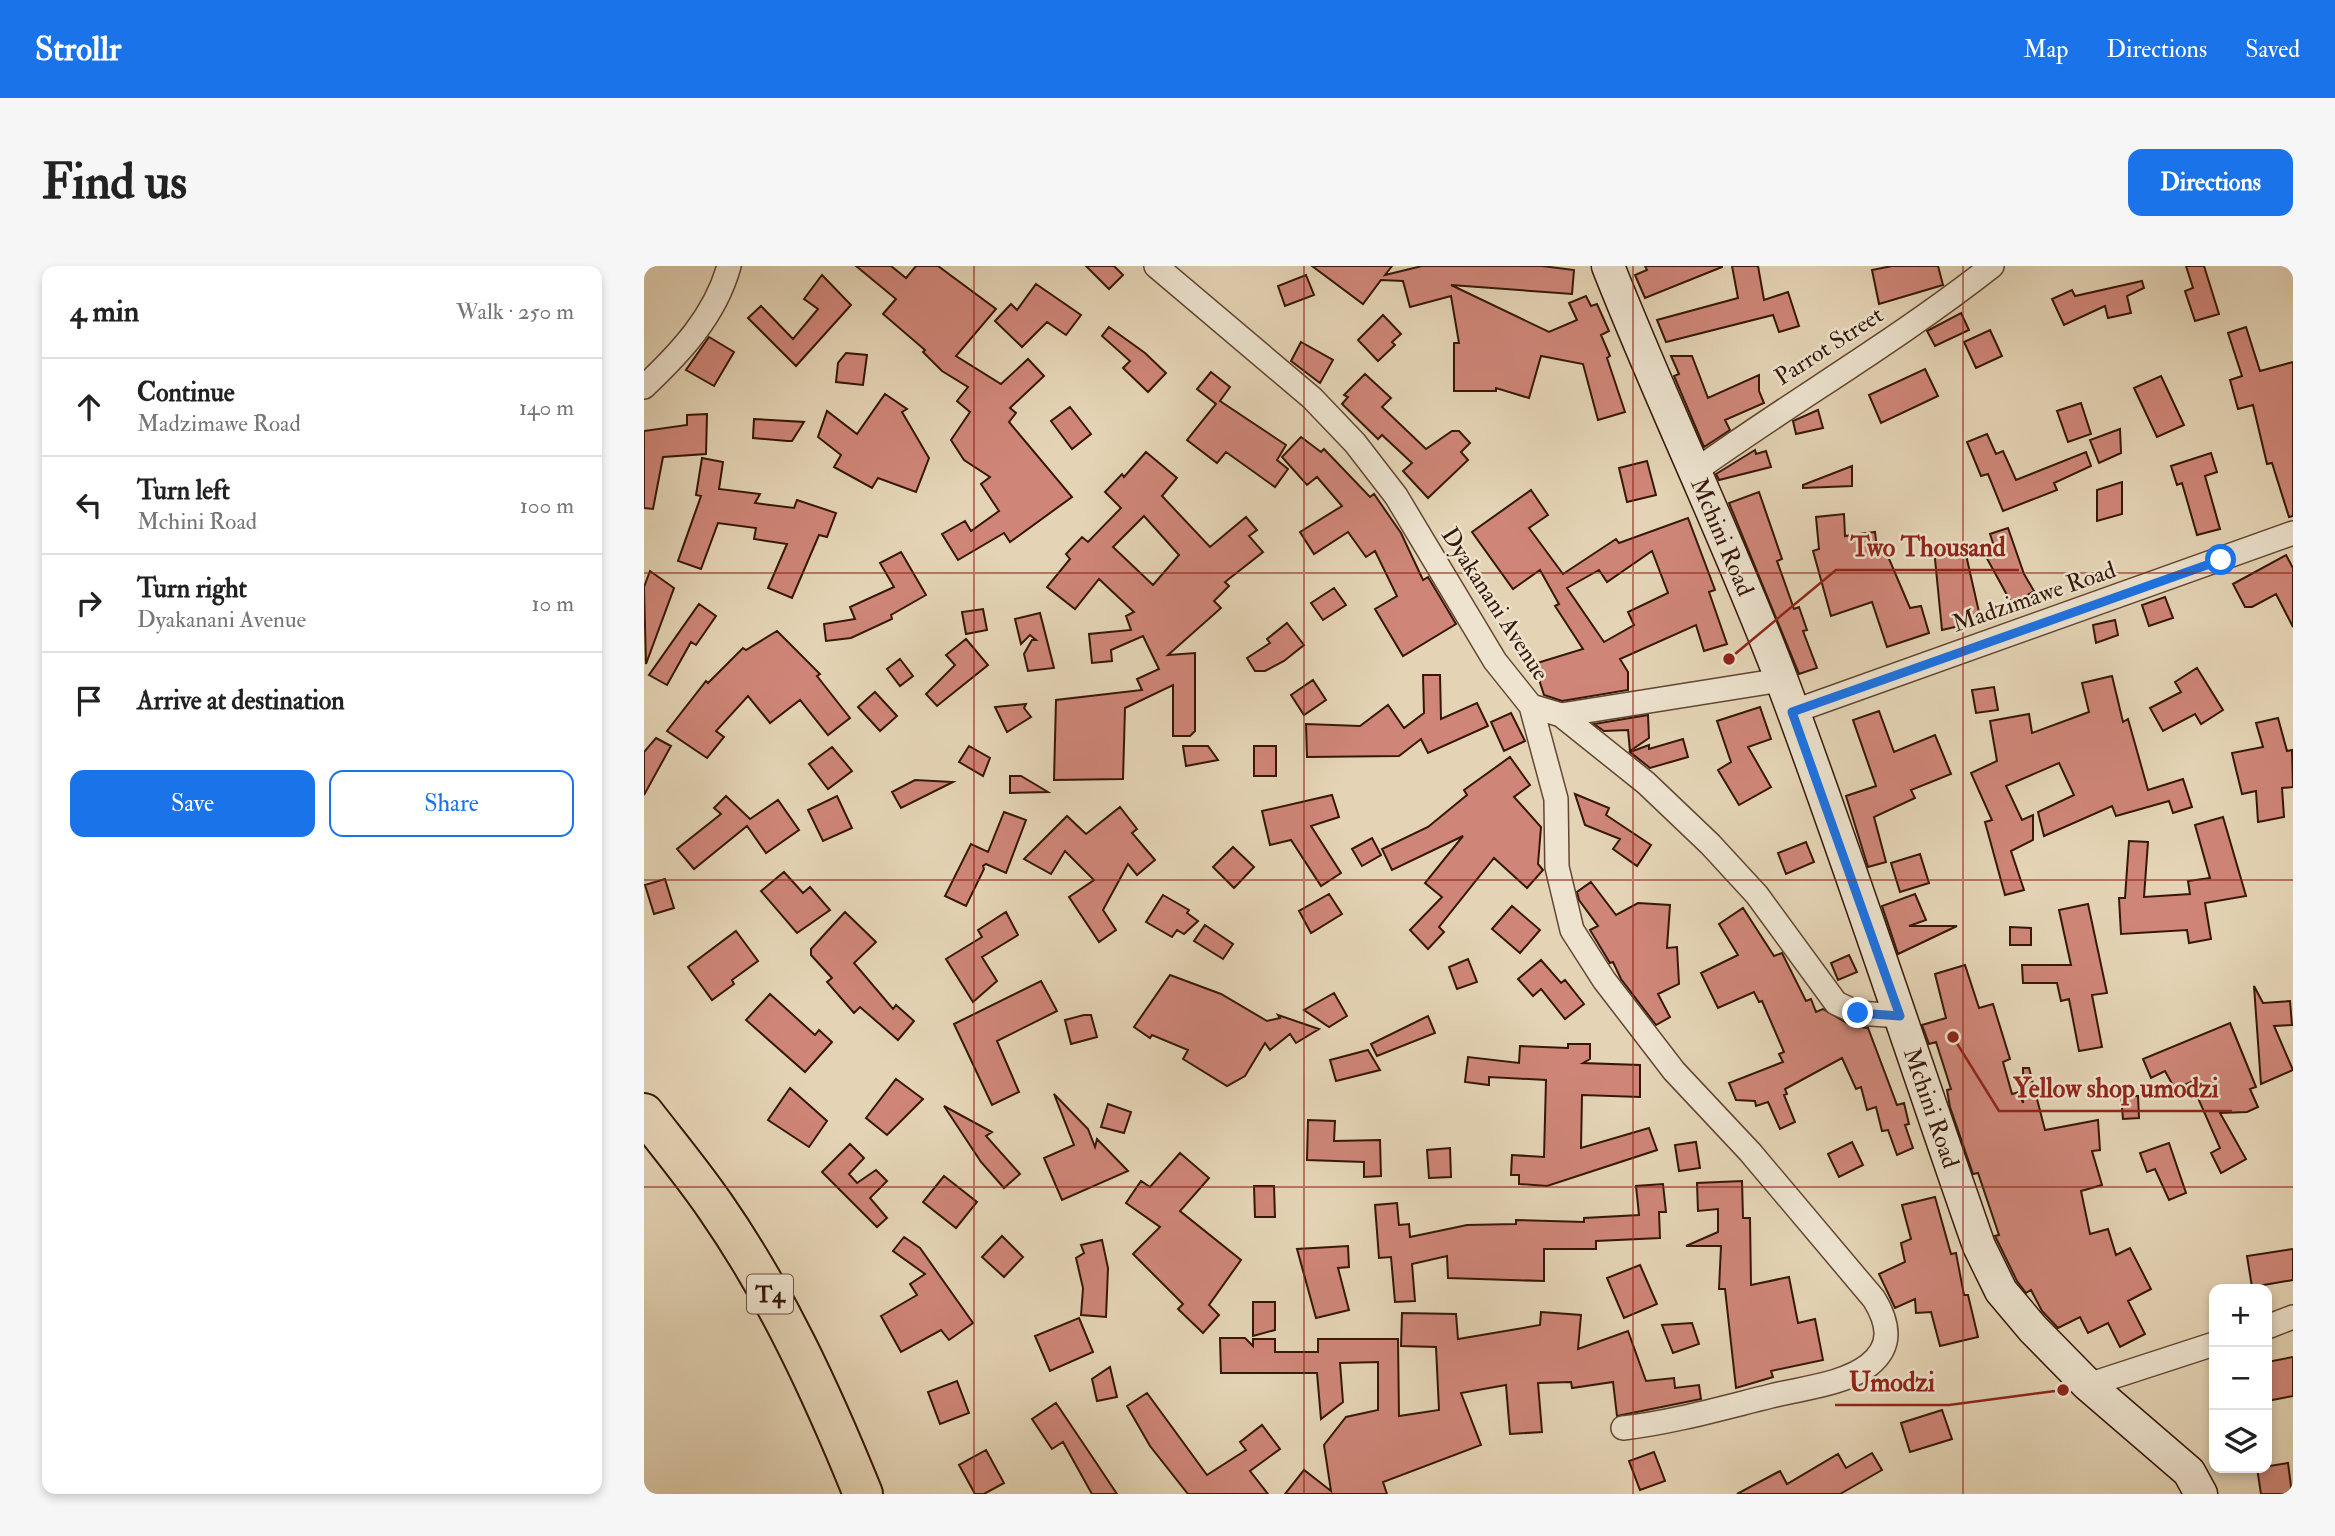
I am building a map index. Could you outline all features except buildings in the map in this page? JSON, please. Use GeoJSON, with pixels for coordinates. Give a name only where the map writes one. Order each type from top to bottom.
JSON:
{"type":"FeatureCollection","features":[{"type":"Feature","properties":{"kind":"highway","name":"T4"},"geometry":{"type":"LineString","coordinates":[[644,1113],[715,1205],[768,1289],[804,1357],[863,1494]]}},
{"type":"Feature","properties":{"kind":"street"},"geometry":{"type":"LineString","coordinates":[[644,387],[683,350],[721,293],[729,266]]}},
{"type":"Feature","properties":{"kind":"street","name":"Dyakanani Avenue"},"geometry":{"type":"LineString","coordinates":[[1156,266],[1312,398],[1355,443],[1396,496],[1495,662],[1531,706],[1561,715],[1646,783],[1710,844],[1757,895],[1836,1003],[1858,1013],[1900,1016]]}},
{"type":"Feature","properties":{"kind":"street","name":"Mchini Road"},"geometry":{"type":"LineString","coordinates":[[1608,266],[1650,373],[1695,471],[1781,680],[1979,1246],[2001,1291],[2088,1385],[2189,1472],[2201,1494]]}},
{"type":"Feature","properties":{"kind":"street","name":"Parrot Street"},"geometry":{"type":"LineString","coordinates":[[1695,471],[1778,411],[1959,292],[1993,266]]}},
{"type":"Feature","properties":{"kind":"street","name":"Madzimawe Road"},"geometry":{"type":"LineString","coordinates":[[1792,712],[2293,533]]}},
{"type":"Feature","properties":{"kind":"street"},"geometry":{"type":"LineString","coordinates":[[1561,715],[1781,680]]}},
{"type":"Feature","properties":{"kind":"street"},"geometry":{"type":"LineString","coordinates":[[1531,706],[1556,799],[1557,867],[1572,930],[1604,980],[1674,1071],[1750,1152],[1874,1299],[1887,1320],[1886,1340],[1870,1364],[1842,1379],[1664,1423],[1623,1428]]}},
{"type":"Feature","properties":{"kind":"street"},"geometry":{"type":"LineString","coordinates":[[2272,1325],[2293,1317]]}},
{"type":"Feature","properties":{"kind":"street"},"geometry":{"type":"LineString","coordinates":[[2088,1385],[2209,1346]]}},
{"type":"Feature","properties":{"kind":"place","name":"Two Thousand"},"geometry":{"type":"Point","coordinates":[1729,659]}},
{"type":"Feature","properties":{"kind":"place","name":"Yellow shop umodzi"},"geometry":{"type":"Point","coordinates":[1953,1037]}},
{"type":"Feature","properties":{"kind":"place","name":"Umodzi"},"geometry":{"type":"Point","coordinates":[2063,1390]}},
{"type":"Feature","properties":{"kind":"route"},"geometry":{"type":"LineString","coordinates":[[1858,1013],[1900,1016],[1792,712],[1965,648],[2221,560]]}}]}
